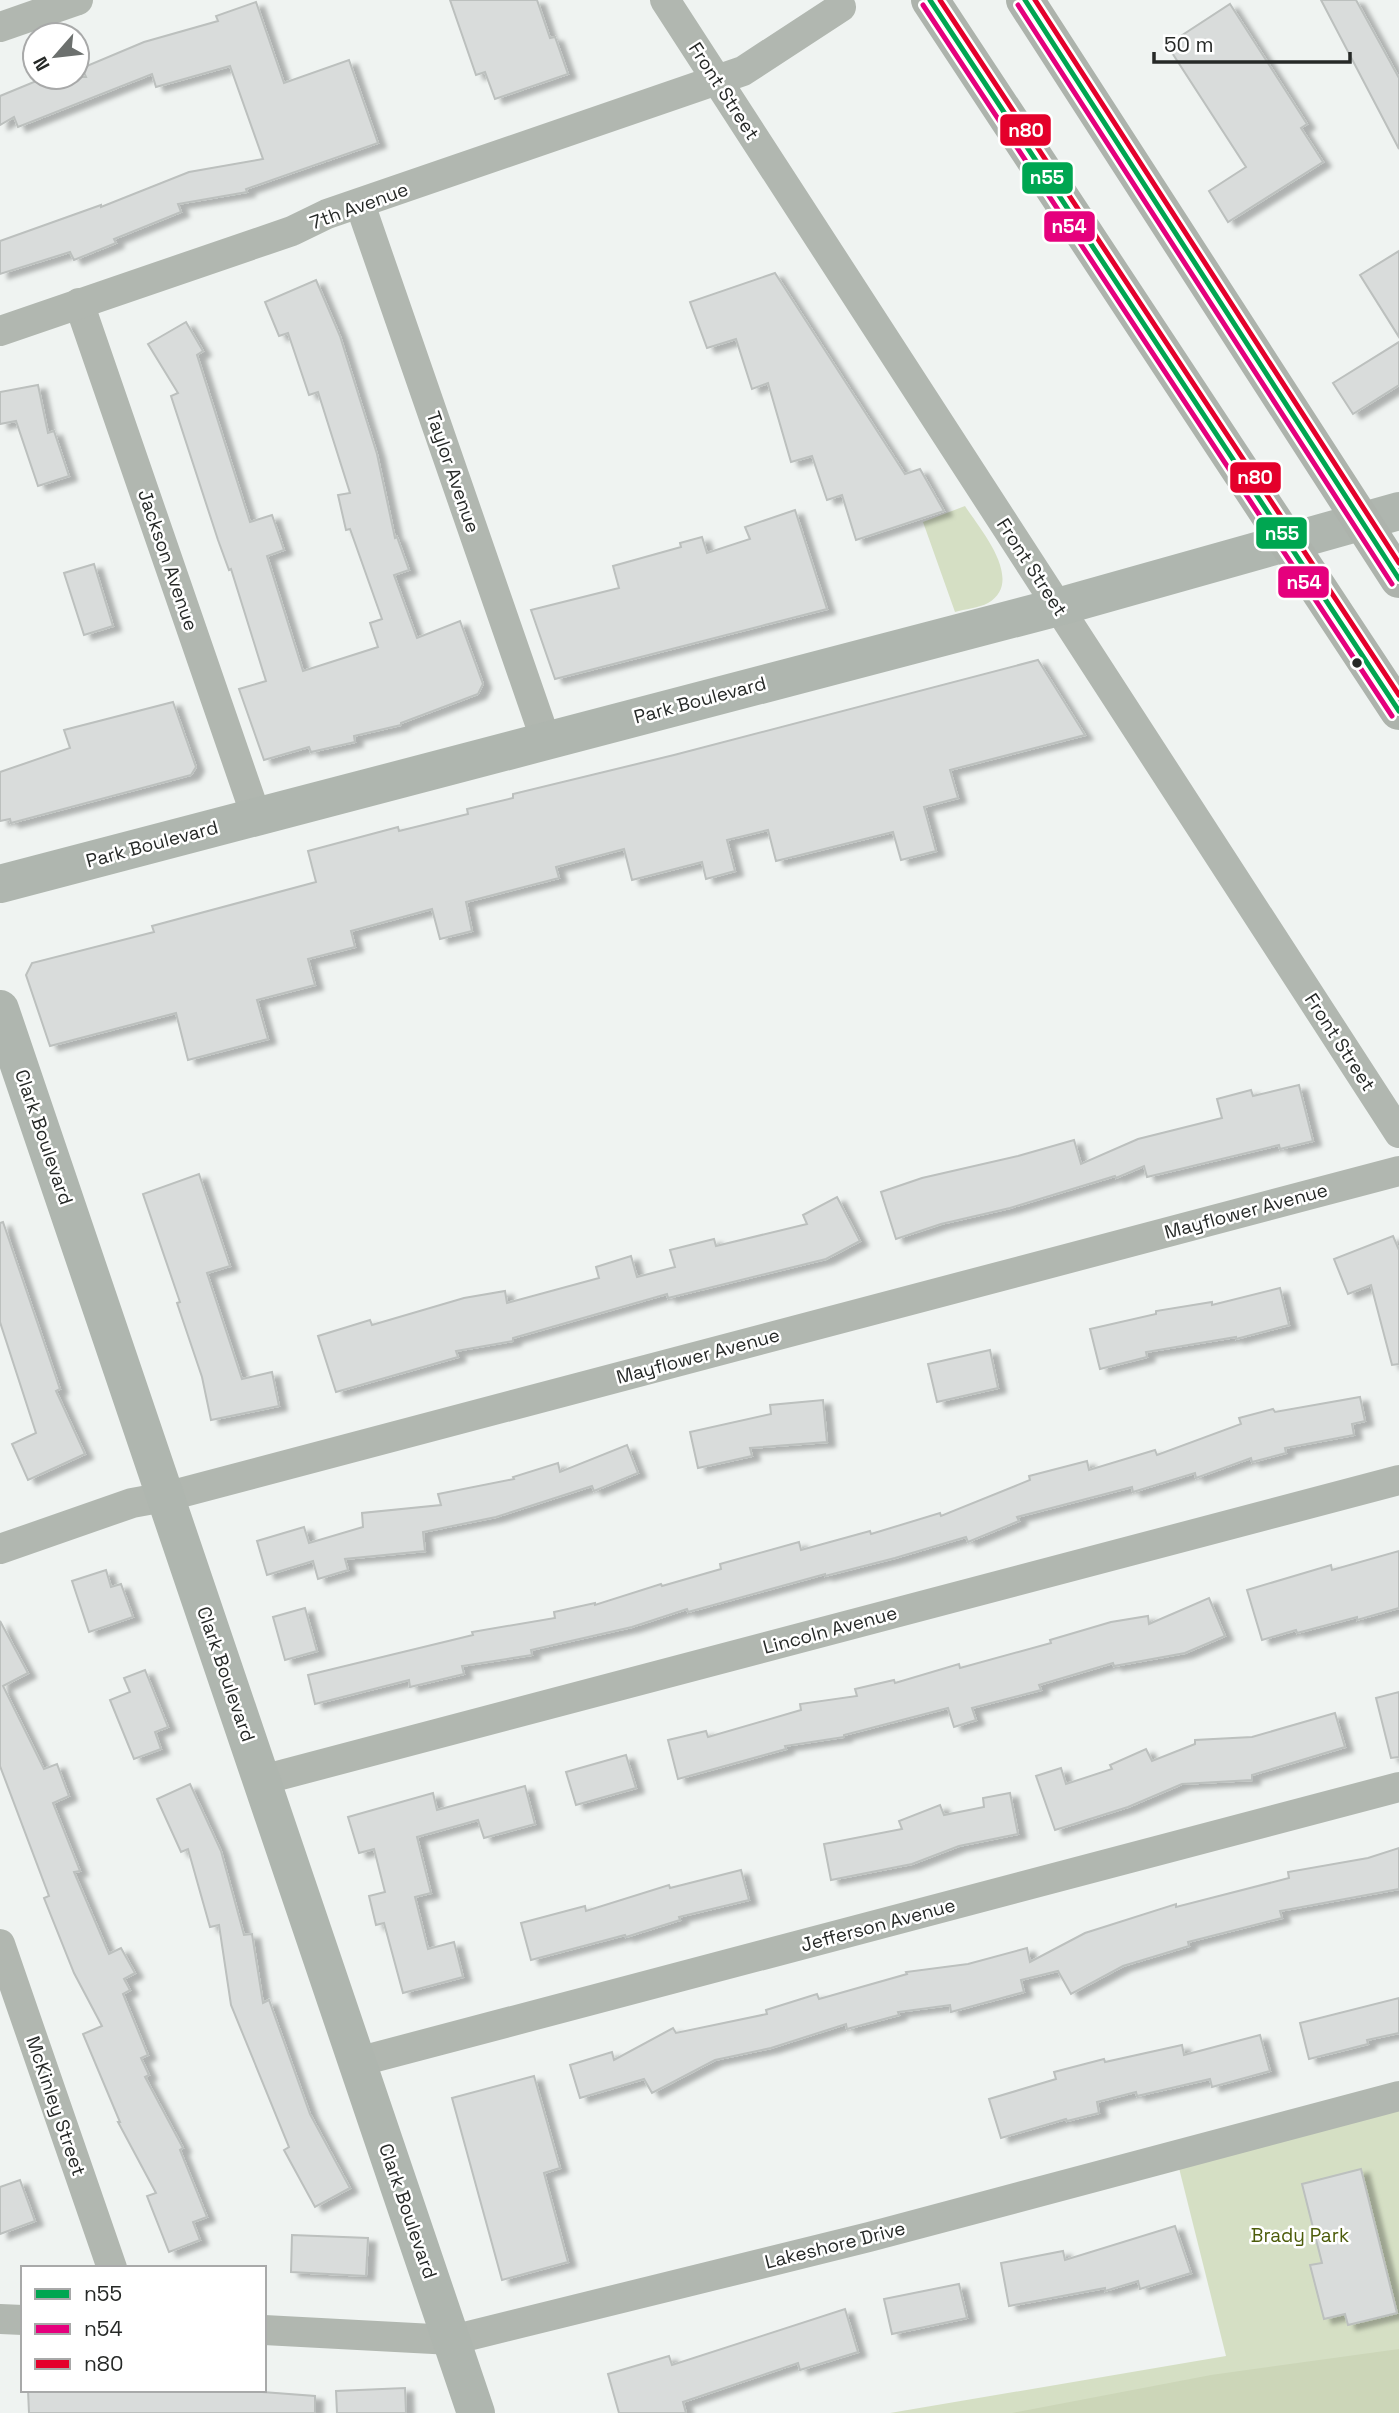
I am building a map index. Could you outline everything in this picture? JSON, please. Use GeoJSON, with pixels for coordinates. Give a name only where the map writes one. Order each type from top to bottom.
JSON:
{"type":"FeatureCollection","features":[{"type":"Feature","properties":{"kind":"highway"},"geometry":{"type":"LineString","coordinates":[[930,0],[1399,711]]}},
{"type":"Feature","properties":{"kind":"highway"},"geometry":{"type":"LineString","coordinates":[[1025,0],[1399,579]]}},
{"type":"Feature","properties":{"kind":"street"},"geometry":{"type":"LineString","coordinates":[[0,27],[78,0]]}},
{"type":"Feature","properties":{"kind":"street","name":"Front Street"},"geometry":{"type":"LineString","coordinates":[[665,0],[1399,1133]]}},
{"type":"Feature","properties":{"kind":"street","name":"7th Avenue"},"geometry":{"type":"LineString","coordinates":[[0,331],[292,231],[327,214],[743,71],[841,7]]}},
{"type":"Feature","properties":{"kind":"street","name":"Taylor Avenue"},"geometry":{"type":"LineString","coordinates":[[360,204],[546,741]]}},
{"type":"Feature","properties":{"kind":"street","name":"Jackson Avenue"},"geometry":{"type":"LineString","coordinates":[[79,303],[256,817]]}},
{"type":"Feature","properties":{"kind":"street","name":"Park Boulevard"},"geometry":{"type":"LineString","coordinates":[[0,884],[1058,607],[1399,511]]}},
{"type":"Feature","properties":{"kind":"street","name":"Clark Boulevard"},"geometry":{"type":"LineString","coordinates":[[0,1009],[476,2413]]}},
{"type":"Feature","properties":{"kind":"street","name":"Mayflower Avenue"},"geometry":{"type":"LineString","coordinates":[[0,1549],[132,1503],[165,1497],[1399,1171]]}},
{"type":"Feature","properties":{"kind":"street","name":"Lincoln Avenue"},"geometry":{"type":"LineString","coordinates":[[262,1780],[1399,1480]]}},
{"type":"Feature","properties":{"kind":"street","name":"Jefferson Avenue"},"geometry":{"type":"LineString","coordinates":[[357,2062],[1399,1787]]}},
{"type":"Feature","properties":{"kind":"street","name":"McKinley Street"},"geometry":{"type":"LineString","coordinates":[[0,1944],[110,2266]]}},
{"type":"Feature","properties":{"kind":"street","name":"Lakeshore Drive"},"geometry":{"type":"LineString","coordinates":[[266,2330],[452,2340],[869,2237],[1399,2096]]}},
{"type":"Feature","properties":{"kind":"street"},"geometry":{"type":"LineString","coordinates":[[0,2319],[21,2320]]}},
{"type":"Feature","properties":{"kind":"green space"},"geometry":{"type":"Polygon","coordinates":[[[965,506],[996,554],[1002,582],[998,593],[988,603],[955,612],[923,522],[965,506]]]}},
{"type":"Feature","properties":{"kind":"green space","name":"Brady Park"},"geometry":{"type":"Polygon","coordinates":[[[1399,2106],[1399,2413],[890,2413],[1226,2356],[1178,2164],[1399,2106]]]}},
{"type":"Feature","properties":{"kind":"green space"},"geometry":{"type":"Polygon","coordinates":[[[1399,2349],[1399,2413],[1012,2413],[1211,2375],[1399,2349]]]}},
{"type":"Feature","properties":{"kind":"building"},"geometry":{"type":"Polygon","coordinates":[[[450,0],[537,0],[550,38],[555,37],[568,74],[495,99],[485,72],[476,75],[450,0]]]}},
{"type":"Feature","properties":{"kind":"building"},"geometry":{"type":"Polygon","coordinates":[[[1321,0],[1356,0],[1399,78],[1399,149],[1321,0]]]}},
{"type":"Feature","properties":{"kind":"building"},"geometry":{"type":"Polygon","coordinates":[[[256,2],[284,83],[349,60],[378,143],[246,189],[247,192],[178,204],[181,212],[114,239],[116,243],[74,260],[70,252],[0,274],[0,241],[101,207],[189,172],[263,159],[230,66],[156,87],[152,74],[18,127],[14,117],[0,125],[0,96],[21,87],[21,91],[91,91],[91,64],[144,42],[218,21],[216,16],[256,2]]]}},
{"type":"Feature","properties":{"kind":"building"},"geometry":{"type":"Polygon","coordinates":[[[1230,4],[1307,124],[1301,128],[1323,162],[1228,222],[1209,191],[1246,167],[1167,45],[1230,4]]]}},
{"type":"Feature","properties":{"kind":"building"},"geometry":{"type":"Polygon","coordinates":[[[1399,251],[1399,337],[1360,275],[1399,251]]]}},
{"type":"Feature","properties":{"kind":"building"},"geometry":{"type":"Polygon","coordinates":[[[775,273],[905,474],[920,469],[944,511],[856,540],[842,495],[827,500],[812,456],[791,462],[768,383],[752,389],[736,339],[707,348],[690,302],[775,273]]]}},
{"type":"Feature","properties":{"kind":"building"},"geometry":{"type":"Polygon","coordinates":[[[316,280],[340,336],[377,454],[395,538],[397,537],[409,570],[394,575],[417,638],[460,621],[483,684],[478,694],[401,725],[354,736],[355,742],[311,752],[309,747],[264,760],[239,689],[266,681],[231,569],[229,570],[218,540],[171,396],[178,393],[148,344],[186,322],[203,351],[197,355],[250,522],[272,515],[284,550],[267,556],[303,671],[378,647],[370,623],[382,619],[350,529],[346,530],[338,495],[350,493],[318,392],[309,395],[288,333],[279,336],[265,302],[316,280]]]}},
{"type":"Feature","properties":{"kind":"building"},"geometry":{"type":"Polygon","coordinates":[[[1399,342],[1399,385],[1353,414],[1333,383],[1399,342]]]}},
{"type":"Feature","properties":{"kind":"building"},"geometry":{"type":"Polygon","coordinates":[[[38,385],[48,433],[54,431],[69,476],[38,486],[16,421],[0,424],[0,392],[38,385]]]}},
{"type":"Feature","properties":{"kind":"building"},"geometry":{"type":"Polygon","coordinates":[[[795,510],[827,609],[555,679],[531,610],[619,588],[613,566],[681,547],[680,543],[702,537],[707,553],[750,539],[745,527],[795,510]]]}},
{"type":"Feature","properties":{"kind":"building"},"geometry":{"type":"Polygon","coordinates":[[[94,564],[113,626],[84,635],[64,573],[94,564]]]}},
{"type":"Feature","properties":{"kind":"building"},"geometry":{"type":"Polygon","coordinates":[[[1038,660],[1085,735],[950,770],[958,798],[924,807],[936,851],[901,860],[893,832],[776,861],[768,830],[727,840],[735,871],[706,879],[702,862],[632,880],[624,849],[556,867],[559,878],[466,902],[472,931],[440,939],[432,909],[351,931],[355,947],[308,959],[315,985],[257,1000],[268,1039],[188,1060],[176,1013],[50,1046],[26,975],[32,963],[154,932],[152,926],[316,882],[308,851],[398,827],[399,831],[468,814],[467,809],[513,798],[513,794],[1038,660]]]}},
{"type":"Feature","properties":{"kind":"building"},"geometry":{"type":"Polygon","coordinates":[[[173,702],[196,767],[191,775],[11,823],[10,819],[0,821],[0,772],[70,748],[64,730],[173,702]]]}},
{"type":"Feature","properties":{"kind":"building"},"geometry":{"type":"Polygon","coordinates":[[[1299,1085],[1313,1141],[1280,1149],[1279,1145],[1147,1177],[1144,1166],[1116,1178],[1115,1176],[1010,1208],[941,1224],[896,1239],[881,1192],[922,1178],[1074,1140],[1081,1164],[1138,1139],[1222,1118],[1217,1099],[1251,1090],[1253,1096],[1299,1085]]]}},
{"type":"Feature","properties":{"kind":"building"},"geometry":{"type":"Polygon","coordinates":[[[199,1174],[230,1266],[207,1273],[242,1379],[272,1372],[279,1406],[211,1420],[202,1377],[177,1303],[180,1302],[143,1194],[199,1174]]]}},
{"type":"Feature","properties":{"kind":"building"},"geometry":{"type":"Polygon","coordinates":[[[837,1197],[860,1241],[826,1259],[668,1298],[667,1294],[513,1338],[513,1341],[456,1351],[458,1357],[336,1392],[318,1336],[370,1320],[372,1325],[464,1298],[505,1291],[507,1303],[599,1278],[596,1267],[631,1256],[637,1277],[675,1267],[670,1250],[714,1239],[716,1246],[807,1224],[803,1215],[837,1197]]]}},
{"type":"Feature","properties":{"kind":"building"},"geometry":{"type":"Polygon","coordinates":[[[3,1222],[60,1389],[56,1391],[85,1454],[28,1480],[12,1444],[36,1433],[0,1322],[0,1223],[3,1222]]]}},
{"type":"Feature","properties":{"kind":"building"},"geometry":{"type":"Polygon","coordinates":[[[1393,1236],[1399,1250],[1399,1364],[1392,1365],[1371,1285],[1348,1294],[1334,1259],[1393,1236]]]}},
{"type":"Feature","properties":{"kind":"building"},"geometry":{"type":"Polygon","coordinates":[[[1280,1288],[1289,1325],[1236,1339],[1146,1352],[1147,1357],[1100,1369],[1090,1329],[1156,1314],[1156,1311],[1212,1302],[1212,1305],[1280,1288]]]}},
{"type":"Feature","properties":{"kind":"building"},"geometry":{"type":"Polygon","coordinates":[[[990,1350],[998,1388],[937,1402],[928,1364],[990,1350]]]}},
{"type":"Feature","properties":{"kind":"building"},"geometry":{"type":"Polygon","coordinates":[[[1360,1397],[1365,1421],[1352,1424],[1354,1435],[1285,1448],[1286,1453],[1252,1462],[1251,1458],[1196,1478],[1195,1473],[1133,1492],[1132,1487],[1017,1517],[1019,1521],[968,1542],[966,1537],[688,1612],[687,1609],[632,1627],[531,1650],[532,1655],[462,1666],[464,1674],[410,1687],[409,1680],[315,1704],[308,1675],[473,1635],[472,1632],[555,1618],[554,1612],[595,1605],[661,1584],[662,1586],[721,1569],[720,1564],[799,1542],[801,1550],[870,1531],[871,1534],[940,1513],[941,1516],[1030,1480],[1029,1476],[1087,1461],[1089,1470],[1155,1450],[1157,1455],[1241,1424],[1239,1418],[1273,1409],[1275,1412],[1360,1397]]]}},
{"type":"Feature","properties":{"kind":"building"},"geometry":{"type":"Polygon","coordinates":[[[823,1400],[827,1442],[750,1448],[752,1456],[698,1468],[690,1432],[771,1414],[770,1405],[823,1400]]]}},
{"type":"Feature","properties":{"kind":"building"},"geometry":{"type":"Polygon","coordinates":[[[627,1445],[638,1473],[594,1491],[592,1486],[496,1517],[423,1532],[425,1551],[345,1559],[348,1570],[318,1579],[313,1561],[267,1575],[257,1541],[304,1527],[309,1543],[363,1527],[362,1513],[441,1505],[438,1494],[514,1479],[513,1477],[558,1463],[560,1472],[627,1445]]]}},
{"type":"Feature","properties":{"kind":"building"},"geometry":{"type":"Polygon","coordinates":[[[1399,1551],[1399,1608],[1357,1620],[1357,1617],[1262,1640],[1247,1590],[1331,1565],[1332,1570],[1399,1551]]]}},
{"type":"Feature","properties":{"kind":"building"},"geometry":{"type":"Polygon","coordinates":[[[106,1570],[111,1587],[121,1584],[133,1617],[89,1632],[72,1581],[106,1570]]]}},
{"type":"Feature","properties":{"kind":"building"},"geometry":{"type":"Polygon","coordinates":[[[1209,1598],[1225,1636],[1185,1653],[1114,1666],[1113,1663],[1039,1685],[1041,1690],[972,1708],[976,1720],[954,1727],[948,1708],[844,1737],[785,1746],[786,1749],[678,1779],[668,1740],[706,1731],[708,1737],[801,1710],[800,1704],[857,1696],[855,1689],[894,1680],[895,1683],[959,1664],[960,1668],[1051,1643],[1050,1640],[1111,1622],[1148,1616],[1149,1624],[1209,1598]]]}},
{"type":"Feature","properties":{"kind":"building"},"geometry":{"type":"Polygon","coordinates":[[[305,1608],[317,1651],[285,1660],[273,1617],[305,1608]]]}},
{"type":"Feature","properties":{"kind":"building"},"geometry":{"type":"Polygon","coordinates":[[[0,1621],[28,1673],[3,1686],[44,1769],[57,1764],[69,1796],[53,1803],[80,1871],[74,1872],[109,1954],[121,1948],[135,1973],[124,1979],[130,1990],[123,1994],[148,2055],[141,2058],[149,2075],[145,2077],[183,2148],[180,2150],[207,2217],[193,2222],[200,2240],[169,2252],[147,2196],[156,2193],[118,2122],[83,2034],[102,2026],[74,1973],[44,1898],[49,1896],[0,1766],[0,1621]]]}},
{"type":"Feature","properties":{"kind":"building"},"geometry":{"type":"Polygon","coordinates":[[[145,1670],[168,1727],[155,1732],[161,1749],[134,1759],[110,1700],[130,1692],[124,1678],[145,1670]]]}},
{"type":"Feature","properties":{"kind":"building"},"geometry":{"type":"Polygon","coordinates":[[[1399,1692],[1399,1757],[1391,1758],[1376,1698],[1399,1692]]]}},
{"type":"Feature","properties":{"kind":"building"},"geometry":{"type":"Polygon","coordinates":[[[1335,1713],[1345,1747],[1252,1775],[1252,1780],[1182,1784],[1128,1807],[1055,1830],[1036,1776],[1061,1768],[1066,1784],[1112,1769],[1110,1765],[1146,1749],[1152,1761],[1195,1744],[1195,1740],[1252,1737],[1335,1713]]]}},
{"type":"Feature","properties":{"kind":"building"},"geometry":{"type":"Polygon","coordinates":[[[626,1755],[636,1788],[576,1805],[566,1772],[626,1755]]]}},
{"type":"Feature","properties":{"kind":"building"},"geometry":{"type":"Polygon","coordinates":[[[190,1784],[221,1851],[244,1935],[252,1934],[263,2003],[269,2000],[310,2114],[350,2188],[315,2207],[284,2150],[289,2147],[231,2005],[219,1925],[210,1927],[188,1849],[181,1852],[157,1799],[190,1784]]]}},
{"type":"Feature","properties":{"kind":"building"},"geometry":{"type":"Polygon","coordinates":[[[525,1786],[535,1824],[484,1838],[478,1820],[417,1837],[431,1893],[415,1897],[428,1949],[454,1942],[463,1977],[403,1993],[384,1923],[376,1925],[369,1896],[385,1892],[374,1849],[359,1853],[348,1817],[433,1793],[437,1810],[525,1786]]]}},
{"type":"Feature","properties":{"kind":"building"},"geometry":{"type":"Polygon","coordinates":[[[1010,1793],[1018,1834],[959,1846],[912,1864],[831,1880],[824,1844],[902,1829],[899,1821],[940,1805],[944,1815],[984,1807],[983,1798],[1010,1793]]]}},
{"type":"Feature","properties":{"kind":"building"},"geometry":{"type":"Polygon","coordinates":[[[1399,1848],[1399,1889],[1280,1911],[1282,1918],[1188,1942],[1189,1946],[1123,1966],[1071,1994],[1058,1971],[1021,1980],[1024,1992],[951,2012],[950,2005],[898,2012],[899,2015],[847,2029],[846,2024],[771,2048],[715,2060],[652,2093],[644,2079],[580,2098],[570,2065],[612,2052],[614,2060],[673,2028],[676,2033],[767,2014],[766,2010],[817,1994],[819,1999],[907,1974],[906,1972],[968,1964],[1027,1948],[1030,1962],[1085,1933],[1176,1904],[1176,1907],[1289,1878],[1288,1872],[1368,1858],[1399,1848]]]}},
{"type":"Feature","properties":{"kind":"building"},"geometry":{"type":"Polygon","coordinates":[[[741,1870],[749,1900],[679,1917],[680,1920],[626,1937],[625,1935],[531,1960],[521,1923],[585,1906],[586,1911],[669,1885],[670,1888],[741,1870]]]}},
{"type":"Feature","properties":{"kind":"building"},"geometry":{"type":"Polygon","coordinates":[[[1399,1998],[1399,2033],[1367,2040],[1368,2044],[1309,2059],[1300,2023],[1399,1998]]]}},
{"type":"Feature","properties":{"kind":"building"},"geometry":{"type":"Polygon","coordinates":[[[1260,2035],[1270,2071],[1212,2087],[1210,2079],[1137,2096],[1136,2092],[1097,2102],[1099,2113],[1067,2121],[1066,2119],[1001,2138],[989,2099],[1056,2079],[1054,2072],[1104,2059],[1105,2062],[1182,2045],[1184,2055],[1260,2035]]]}},
{"type":"Feature","properties":{"kind":"building"},"geometry":{"type":"Polygon","coordinates":[[[534,2076],[560,2168],[544,2173],[568,2262],[502,2280],[452,2098],[534,2076]]]}},
{"type":"Feature","properties":{"kind":"building"},"geometry":{"type":"Polygon","coordinates":[[[1361,2169],[1397,2313],[1348,2325],[1345,2314],[1324,2319],[1310,2265],[1322,2263],[1302,2184],[1361,2169]]]}},
{"type":"Feature","properties":{"kind":"building"},"geometry":{"type":"Polygon","coordinates":[[[20,2180],[35,2221],[0,2234],[0,2187],[20,2180]]]}},
{"type":"Feature","properties":{"kind":"building"},"geometry":{"type":"Polygon","coordinates":[[[1175,2226],[1191,2273],[1140,2289],[1138,2281],[1105,2291],[1105,2288],[1009,2306],[1001,2263],[1063,2251],[1065,2260],[1175,2226]]]}},
{"type":"Feature","properties":{"kind":"building"},"geometry":{"type":"Polygon","coordinates":[[[292,2235],[368,2238],[366,2276],[291,2272],[292,2235]]]}},
{"type":"Feature","properties":{"kind":"building"},"geometry":{"type":"Polygon","coordinates":[[[959,2284],[967,2318],[892,2334],[884,2299],[959,2284]]]}},
{"type":"Feature","properties":{"kind":"building"},"geometry":{"type":"Polygon","coordinates":[[[845,2309],[858,2352],[800,2370],[798,2363],[683,2402],[686,2413],[619,2413],[608,2374],[669,2356],[672,2365],[845,2309]]]}},
{"type":"Feature","properties":{"kind":"building"},"geometry":{"type":"Polygon","coordinates":[[[405,2388],[406,2413],[337,2413],[336,2391],[405,2388]]]}},
{"type":"Feature","properties":{"kind":"building"},"geometry":{"type":"Polygon","coordinates":[[[28,2392],[261,2392],[315,2396],[315,2413],[29,2413],[28,2392]]]}},
{"type":"Feature","properties":{"kind":"transit line","name":"n55"},"geometry":{"type":"LineString","coordinates":[[930,0],[1399,711]]}},
{"type":"Feature","properties":{"kind":"transit line","name":"n80"},"geometry":{"type":"LineString","coordinates":[[940,0],[1399,695]]}},
{"type":"Feature","properties":{"kind":"transit line","name":"n55"},"geometry":{"type":"LineString","coordinates":[[1025,0],[1399,579]]}},
{"type":"Feature","properties":{"kind":"transit line","name":"n80"},"geometry":{"type":"LineString","coordinates":[[1035,0],[1399,563]]}},
{"type":"Feature","properties":{"kind":"transit line","name":"n54"},"geometry":{"type":"LineString","coordinates":[[923,5],[1392,716]]}},
{"type":"Feature","properties":{"kind":"transit line","name":"n54"},"geometry":{"type":"LineString","coordinates":[[1018,5],[1392,584]]}}]}
